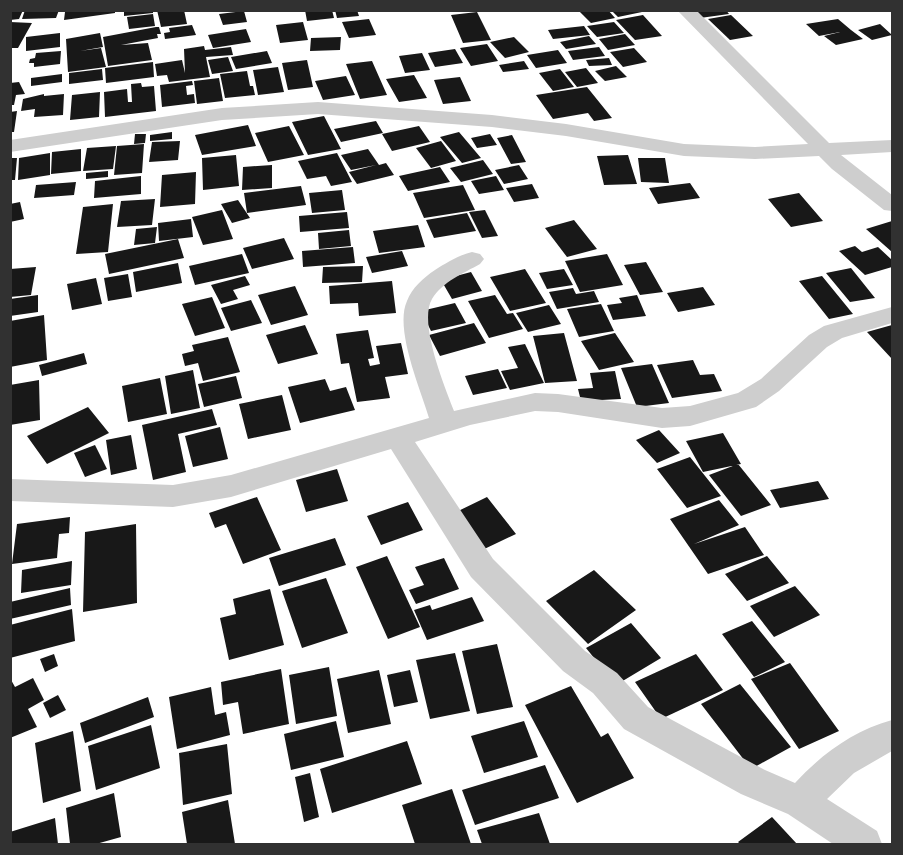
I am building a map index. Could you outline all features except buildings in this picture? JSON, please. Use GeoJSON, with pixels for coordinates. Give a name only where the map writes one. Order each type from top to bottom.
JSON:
{"type":"FeatureCollection","features":[{"type":"Feature","properties":{"kind":"street"},"geometry":{"type":"LineString","coordinates":[[685,10],[839,165],[892,205]]}},
{"type":"Feature","properties":{"kind":"street"},"geometry":{"type":"LineString","coordinates":[[10,146],[222,114],[318,108],[492,121],[566,130],[684,150],[755,153],[892,146]]}},
{"type":"Feature","properties":{"kind":"street"},"geometry":{"type":"LineString","coordinates":[[444,423],[414,315],[418,302],[429,287],[446,273],[472,259]]}},
{"type":"Feature","properties":{"kind":"street"},"geometry":{"type":"LineString","coordinates":[[10,490],[173,496],[231,486],[444,423],[535,402],[569,404],[662,418],[690,416],[747,400],[770,385],[818,341],[892,315]]}},
{"type":"Feature","properties":{"kind":"street"},"geometry":{"type":"LineString","coordinates":[[397,437],[482,568],[574,661],[605,683],[636,718],[753,782],[801,801],[864,844]]}},
{"type":"Feature","properties":{"kind":"street"},"geometry":{"type":"LineString","coordinates":[[801,801],[839,761],[864,746],[892,735]]}}]}
